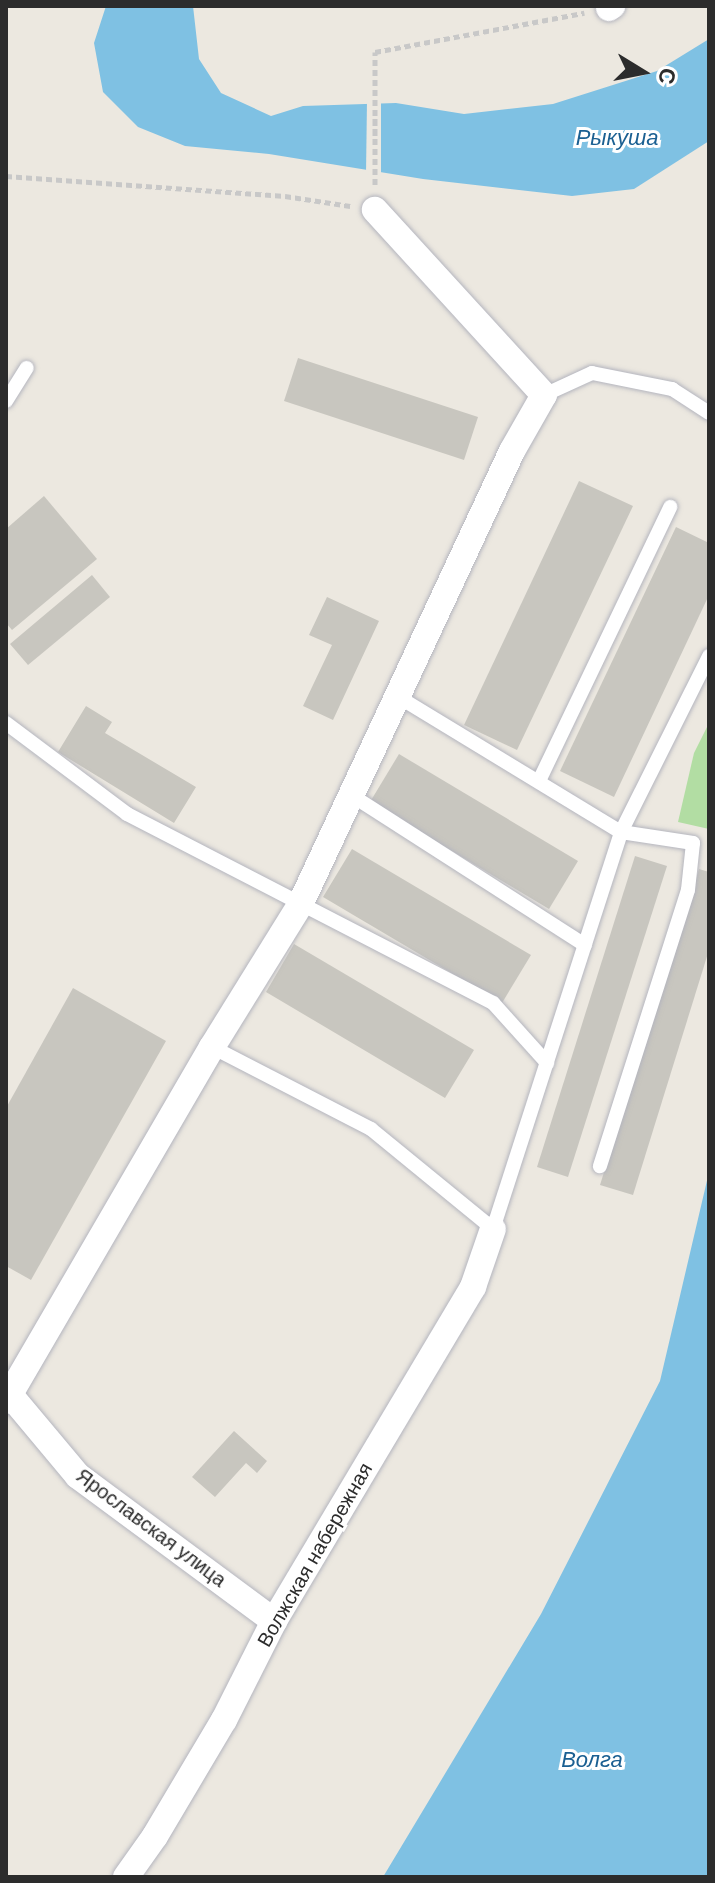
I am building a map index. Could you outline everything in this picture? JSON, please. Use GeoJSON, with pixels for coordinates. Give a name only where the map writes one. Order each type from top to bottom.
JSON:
{"type":"FeatureCollection","features":[{"type":"Feature","properties":{"kind":"street"},"geometry":{"type":"LineString","coordinates":[[7,1396],[212,1047],[300,905],[512,451],[544,395],[375,210]]}},
{"type":"Feature","properties":{"kind":"street","name":"Волжская набережная"},"geometry":{"type":"LineString","coordinates":[[126,1877],[155,1836],[224,1720],[274,1621],[473,1287],[493,1229]]}},
{"type":"Feature","properties":{"kind":"street","name":"Ярославская улица"},"geometry":{"type":"LineString","coordinates":[[7,1396],[78,1476],[274,1621]]}},
{"type":"Feature","properties":{"kind":"lane"},"geometry":{"type":"LineString","coordinates":[[6,401],[27,368]]}},
{"type":"Feature","properties":{"kind":"lane"},"geometry":{"type":"LineString","coordinates":[[544,395],[592,373],[672,389],[709,413]]}},
{"type":"Feature","properties":{"kind":"lane"},"geometry":{"type":"LineString","coordinates":[[539,781],[670,507]]}},
{"type":"Feature","properties":{"kind":"lane"},"geometry":{"type":"LineString","coordinates":[[212,1047],[371,1129],[493,1229],[621,832],[709,656]]}},
{"type":"Feature","properties":{"kind":"lane"},"geometry":{"type":"LineString","coordinates":[[397,696],[621,832],[693,843],[688,890],[600,1166]]}},
{"type":"Feature","properties":{"kind":"lane"},"geometry":{"type":"LineString","coordinates":[[6,723],[127,814],[493,1003],[547,1063]]}},
{"type":"Feature","properties":{"kind":"lane"},"geometry":{"type":"LineString","coordinates":[[351,795],[585,945]]}},
{"type":"Feature","properties":{"kind":"path"},"geometry":{"type":"LineString","coordinates":[[6,176],[285,196],[375,210],[375,52],[611,7]]}},
{"type":"Feature","properties":{"kind":"green space"},"geometry":{"type":"Polygon","coordinates":[[[709,723],[709,829],[678,822],[694,753],[709,723]]]}},
{"type":"Feature","properties":{"kind":"water","name":"Рыкуша"},"geometry":{"type":"Polygon","coordinates":[[[106,6],[193,6],[199,59],[221,93],[271,116],[303,106],[396,103],[464,114],[553,104],[657,71],[709,39],[709,141],[634,189],[572,196],[423,179],[269,154],[185,146],[138,127],[103,92],[94,43],[106,6]]]}},
{"type":"Feature","properties":{"kind":"water","name":"Волга"},"geometry":{"type":"Polygon","coordinates":[[[709,1172],[709,1877],[383,1877],[541,1614],[660,1381],[709,1172]]]}},
{"type":"Feature","properties":{"kind":"pier"},"geometry":{"type":"Polygon","coordinates":[[[381,99],[381,176],[366,174],[367,100],[381,99]]]}},
{"type":"Feature","properties":{"kind":"building"},"geometry":{"type":"Polygon","coordinates":[[[298,358],[478,417],[464,460],[284,401],[298,358]]]}},
{"type":"Feature","properties":{"kind":"building"},"geometry":{"type":"Polygon","coordinates":[[[579,481],[633,506],[517,750],[464,725],[579,481]]]}},
{"type":"Feature","properties":{"kind":"building"},"geometry":{"type":"Polygon","coordinates":[[[44,496],[97,559],[12,630],[6,623],[6,529],[44,496]]]}},
{"type":"Feature","properties":{"kind":"building"},"geometry":{"type":"Polygon","coordinates":[[[676,527],[709,543],[709,595],[614,797],[560,771],[676,527]]]}},
{"type":"Feature","properties":{"kind":"building"},"geometry":{"type":"Polygon","coordinates":[[[92,575],[110,597],[28,665],[10,644],[92,575]]]}},
{"type":"Feature","properties":{"kind":"building"},"geometry":{"type":"Polygon","coordinates":[[[327,597],[379,621],[333,720],[303,706],[332,645],[309,635],[327,597]]]}},
{"type":"Feature","properties":{"kind":"building"},"geometry":{"type":"Polygon","coordinates":[[[86,706],[112,722],[105,733],[196,787],[174,823],[58,752],[86,706]]]}},
{"type":"Feature","properties":{"kind":"building"},"geometry":{"type":"Polygon","coordinates":[[[399,754],[578,861],[549,909],[370,802],[399,754]]]}},
{"type":"Feature","properties":{"kind":"building"},"geometry":{"type":"Polygon","coordinates":[[[352,849],[531,955],[502,1003],[323,897],[352,849]]]}},
{"type":"Feature","properties":{"kind":"building"},"geometry":{"type":"Polygon","coordinates":[[[635,856],[667,866],[568,1177],[537,1167],[635,856]]]}},
{"type":"Feature","properties":{"kind":"building"},"geometry":{"type":"Polygon","coordinates":[[[699,869],[709,872],[709,950],[633,1195],[600,1185],[699,869]]]}},
{"type":"Feature","properties":{"kind":"building"},"geometry":{"type":"Polygon","coordinates":[[[294,944],[474,1050],[445,1098],[266,992],[294,944]]]}},
{"type":"Feature","properties":{"kind":"building"},"geometry":{"type":"Polygon","coordinates":[[[73,988],[166,1041],[31,1280],[6,1266],[6,1108],[73,988]]]}},
{"type":"Feature","properties":{"kind":"building"},"geometry":{"type":"Polygon","coordinates":[[[234,1431],[267,1461],[257,1473],[246,1463],[215,1497],[192,1477],[234,1431]]]}}]}
